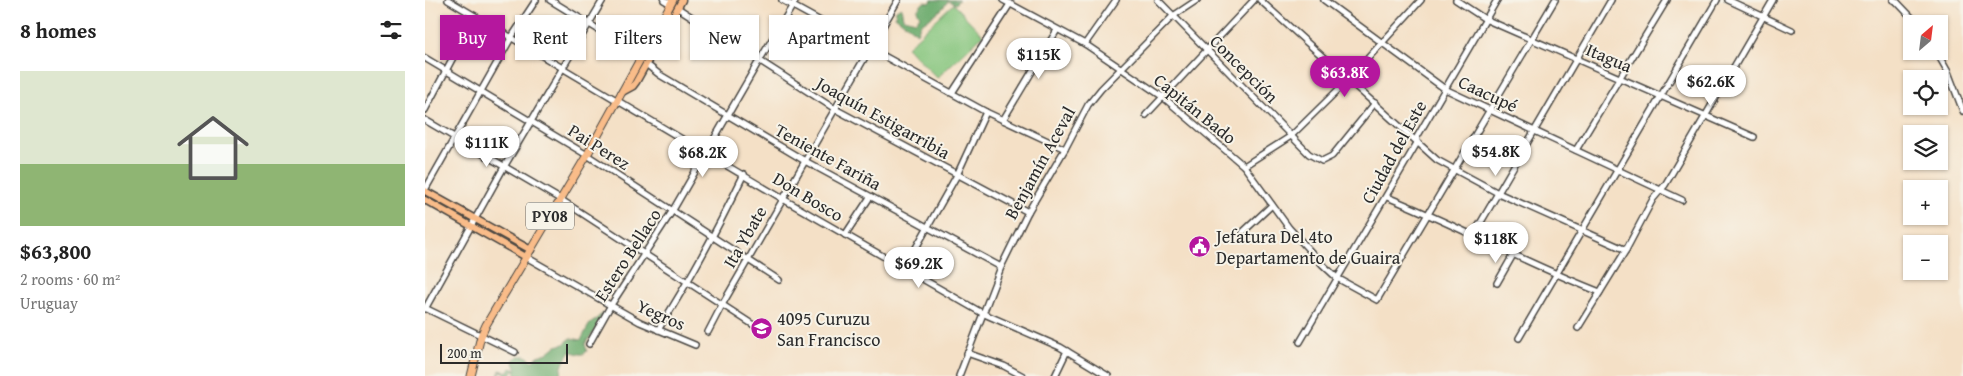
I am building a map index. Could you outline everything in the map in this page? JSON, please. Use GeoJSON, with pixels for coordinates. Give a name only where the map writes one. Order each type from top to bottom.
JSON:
{"type":"FeatureCollection","features":[{"type":"Feature","properties":{"kind":"highway","name":"PY08"},"geometry":{"type":"LineString","coordinates":[[470,376],[481,336],[622,92],[643,62],[674,4]]}},
{"type":"Feature","properties":{"kind":"main road"},"geometry":{"type":"LineString","coordinates":[[674,4],[682,0]]}},
{"type":"Feature","properties":{"kind":"main road"},"geometry":{"type":"LineString","coordinates":[[425,190],[531,250]]}},
{"type":"Feature","properties":{"kind":"main road"},"geometry":{"type":"LineString","coordinates":[[425,200],[526,257]]}},
{"type":"Feature","properties":{"kind":"street","name":"Don Bosco"},"geometry":{"type":"LineString","coordinates":[[448,0],[473,15]]}},
{"type":"Feature","properties":{"kind":"street"},"geometry":{"type":"LineString","coordinates":[[425,190],[511,38],[536,0]]}},
{"type":"Feature","properties":{"kind":"street","name":"Teniente Fariña"},"geometry":{"type":"LineString","coordinates":[[551,0],[632,50],[643,62],[660,75],[727,115],[869,197],[1001,267]]}},
{"type":"Feature","properties":{"kind":"street"},"geometry":{"type":"LineString","coordinates":[[515,352],[425,308],[504,167],[603,0]]}},
{"type":"Feature","properties":{"kind":"street","name":"Joaquín Estigarribia"},"geometry":{"type":"LineString","coordinates":[[664,0],[674,4],[835,109],[1028,212]]}},
{"type":"Feature","properties":{"kind":"street"},"geometry":{"type":"LineString","coordinates":[[782,0],[809,15]]}},
{"type":"Feature","properties":{"kind":"street","name":"Estero Bellaco"},"geometry":{"type":"LineString","coordinates":[[589,344],[611,305],[673,210],[796,0]]}},
{"type":"Feature","properties":{"kind":"street","name":"Ita Ybate"},"geometry":{"type":"LineString","coordinates":[[888,18],[898,0]]}},
{"type":"Feature","properties":{"kind":"street","name":"Capitán Bado"},"geometry":{"type":"LineString","coordinates":[[1003,0],[1085,44],[1163,97],[1244,166],[1289,228],[1322,264],[1337,278],[1377,300],[1429,214]]}},
{"type":"Feature","properties":{"kind":"street"},"geometry":{"type":"LineString","coordinates":[[1085,44],[1116,0]]}},
{"type":"Feature","properties":{"kind":"street","name":"Concepción"},"geometry":{"type":"LineString","coordinates":[[1158,0],[1309,154],[1322,161],[1332,156],[1375,103]]}},
{"type":"Feature","properties":{"kind":"street","name":"Benjamín Aceval"},"geometry":{"type":"LineString","coordinates":[[959,376],[1001,267],[1028,212],[1088,105],[1101,89],[1173,16],[1197,0]]}},
{"type":"Feature","properties":{"kind":"street"},"geometry":{"type":"LineString","coordinates":[[1146,116],[1254,0]]}},
{"type":"Feature","properties":{"kind":"street"},"geometry":{"type":"LineString","coordinates":[[1261,0],[1437,160],[1498,193],[1626,250]]}},
{"type":"Feature","properties":{"kind":"street","name":"Caacupé"},"geometry":{"type":"LineString","coordinates":[[1324,0],[1445,89],[1682,200]]}},
{"type":"Feature","properties":{"kind":"street"},"geometry":{"type":"LineString","coordinates":[[1244,166],[1291,136],[1348,80],[1421,0]]}},
{"type":"Feature","properties":{"kind":"street","name":"Itagua"},"geometry":{"type":"LineString","coordinates":[[1456,0],[1485,19],[1754,137]]}},
{"type":"Feature","properties":{"kind":"street","name":"Ciudad del Este"},"geometry":{"type":"LineString","coordinates":[[1300,342],[1387,197],[1417,143],[1417,137],[1497,0]]}},
{"type":"Feature","properties":{"kind":"street"},"geometry":{"type":"LineString","coordinates":[[1429,214],[1555,0]]}},
{"type":"Feature","properties":{"kind":"street"},"geometry":{"type":"LineString","coordinates":[[1474,234],[1611,0]]}},
{"type":"Feature","properties":{"kind":"street"},"geometry":{"type":"LineString","coordinates":[[1576,150],[1667,0]]}},
{"type":"Feature","properties":{"kind":"street"},"geometry":{"type":"LineString","coordinates":[[1519,338],[1717,0]]}},
{"type":"Feature","properties":{"kind":"street"},"geometry":{"type":"LineString","coordinates":[[1728,0],[1792,30]]}},
{"type":"Feature","properties":{"kind":"street"},"geometry":{"type":"LineString","coordinates":[[1578,328],[1773,0]]}},
{"type":"Feature","properties":{"kind":"street"},"geometry":{"type":"LineString","coordinates":[[1893,0],[1909,15]]}},
{"type":"Feature","properties":{"kind":"street"},"geometry":{"type":"LineString","coordinates":[[952,94],[1010,4]]}},
{"type":"Feature","properties":{"kind":"street"},"geometry":{"type":"LineString","coordinates":[[1003,120],[1057,30]]}},
{"type":"Feature","properties":{"kind":"street","name":"Don Bosco"},"geometry":{"type":"LineString","coordinates":[[505,34],[707,152],[783,199],[982,313],[1067,351],[1108,376]]}},
{"type":"Feature","properties":{"kind":"street","name":"Pai Perez"},"geometry":{"type":"LineString","coordinates":[[425,58],[587,155],[779,280]]}},
{"type":"Feature","properties":{"kind":"street"},"geometry":{"type":"LineString","coordinates":[[888,59],[986,112],[1065,149]]}},
{"type":"Feature","properties":{"kind":"street"},"geometry":{"type":"LineString","coordinates":[[425,110],[452,60]]}},
{"type":"Feature","properties":{"kind":"street","name":"Ita Ybate"},"geometry":{"type":"LineString","coordinates":[[708,332],[864,60]]}},
{"type":"Feature","properties":{"kind":"street"},"geometry":{"type":"LineString","coordinates":[[1941,60],[1948,72],[1963,111]]}},
{"type":"Feature","properties":{"kind":"street"},"geometry":{"type":"LineString","coordinates":[[904,268],[957,175],[986,112]]}},
{"type":"Feature","properties":{"kind":"street"},"geometry":{"type":"LineString","coordinates":[[425,120],[560,199],[755,326]]}},
{"type":"Feature","properties":{"kind":"street"},"geometry":{"type":"LineString","coordinates":[[658,330],[688,283],[714,236],[744,174]]}},
{"type":"Feature","properties":{"kind":"street"},"geometry":{"type":"LineString","coordinates":[[845,234],[869,197]]}},
{"type":"Feature","properties":{"kind":"street"},"geometry":{"type":"LineString","coordinates":[[1387,197],[1474,234],[1513,255],[1557,275],[1600,292]]}},
{"type":"Feature","properties":{"kind":"street"},"geometry":{"type":"LineString","coordinates":[[1243,232],[1272,205]]}},
{"type":"Feature","properties":{"kind":"street"},"geometry":{"type":"LineString","coordinates":[[531,250],[537,264]]}},
{"type":"Feature","properties":{"kind":"street"},"geometry":{"type":"LineString","coordinates":[[1497,283],[1513,255]]}},
{"type":"Feature","properties":{"kind":"street","name":"Yegros"},"geometry":{"type":"LineString","coordinates":[[526,257],[658,330],[695,345]]}},
{"type":"Feature","properties":{"kind":"street"},"geometry":{"type":"LineString","coordinates":[[1055,376],[1067,351]]}},
{"type":"Feature","properties":{"kind":"street"},"geometry":{"type":"LineString","coordinates":[[967,353],[1003,366],[1023,376]]}},
{"type":"Feature","properties":{"kind":"green space"},"geometry":{"type":"Polygon","coordinates":[[[932,0],[959,0],[955,4],[948,1],[942,9],[920,25],[917,33],[895,16],[896,10],[901,7],[903,18],[916,21],[920,16],[917,10],[924,2],[930,3],[932,0]]]}},
{"type":"Feature","properties":{"kind":"green space"},"geometry":{"type":"Polygon","coordinates":[[[953,4],[983,35],[937,78],[907,47],[953,4]]]}},
{"type":"Feature","properties":{"kind":"green space"},"geometry":{"type":"Polygon","coordinates":[[[603,313],[596,329],[585,344],[587,351],[582,354],[571,352],[569,354],[562,366],[562,376],[516,376],[516,372],[513,371],[511,376],[506,376],[506,373],[500,371],[500,376],[498,376],[500,370],[509,372],[511,368],[517,370],[513,360],[519,356],[526,356],[533,361],[538,356],[547,353],[556,346],[564,344],[571,338],[581,340],[589,325],[603,313]]]}},
{"type":"Feature","properties":{"kind":"place","name":"Jefatura Del 4to Departamento de Guaira"},"geometry":{"type":"Point","coordinates":[1200,247]}},
{"type":"Feature","properties":{"kind":"place","name":"4095 Curuzu San Francisco"},"geometry":{"type":"Point","coordinates":[761,329]}}]}
